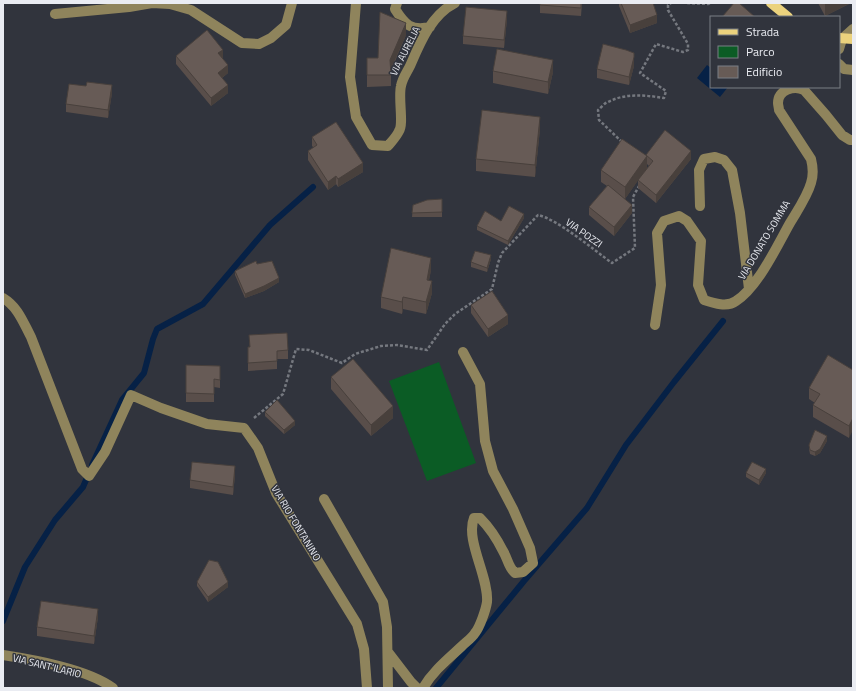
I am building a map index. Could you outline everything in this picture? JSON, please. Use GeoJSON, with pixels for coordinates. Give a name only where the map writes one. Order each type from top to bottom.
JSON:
{"type":"FeatureCollection","features":[{"type":"Feature","properties":{"kind":"main road"},"geometry":{"type":"LineString","coordinates":[[771,3],[787,16]]}},
{"type":"Feature","properties":{"kind":"main road"},"geometry":{"type":"LineString","coordinates":[[840,38],[853,39]]}},
{"type":"Feature","properties":{"kind":"street"},"geometry":{"type":"LineString","coordinates":[[55,14],[129,7],[152,3],[170,4],[191,10],[242,43],[259,44],[271,38],[286,25],[292,3]]}},
{"type":"Feature","properties":{"kind":"street","name":"VIA AURELIA"},"geometry":{"type":"LineString","coordinates":[[356,3],[350,77],[356,117],[372,145],[388,146],[400,131],[402,126],[399,102],[401,85],[434,20],[447,7],[455,3]]}},
{"type":"Feature","properties":{"kind":"street"},"geometry":{"type":"LineString","coordinates":[[397,3],[395,9],[404,23],[418,30],[430,27]]}},
{"type":"Feature","properties":{"kind":"street"},"geometry":{"type":"LineString","coordinates":[[840,38],[853,29]]}},
{"type":"Feature","properties":{"kind":"street"},"geometry":{"type":"LineString","coordinates":[[840,65],[844,69],[853,70]]}},
{"type":"Feature","properties":{"kind":"street","name":"VIA DONATO SOMMA"},"geometry":{"type":"LineString","coordinates":[[655,325],[661,285],[657,233],[664,221],[679,216],[687,221],[701,241],[698,285],[704,300],[717,305],[735,302],[750,288],[799,207],[811,185],[813,176],[810,158],[779,110],[778,103],[780,97],[784,92],[793,88]]}},
{"type":"Feature","properties":{"kind":"street","name":"VIA DONATO SOMMA"},"geometry":{"type":"LineString","coordinates":[[799,88],[804,90],[842,136],[853,140]]}},
{"type":"Feature","properties":{"kind":"street"},"geometry":{"type":"LineString","coordinates":[[700,206],[699,170],[704,159],[715,157],[724,160],[732,170],[740,213],[750,288]]}},
{"type":"Feature","properties":{"kind":"street"},"geometry":{"type":"LineString","coordinates":[[3,298],[11,303],[21,316],[31,337],[82,469],[89,476],[105,452],[131,395],[161,408],[207,424],[244,428]]}},
{"type":"Feature","properties":{"kind":"street"},"geometry":{"type":"LineString","coordinates":[[423,688],[429,678],[476,633],[487,602],[486,588],[473,539],[471,524],[474,518],[480,518],[486,524],[504,552],[510,568],[515,573],[523,572],[533,563],[530,548],[514,509],[492,471],[485,441],[480,384],[464,352]]}},
{"type":"Feature","properties":{"kind":"street","name":"VIA RIO FONTANINO"},"geometry":{"type":"LineString","coordinates":[[244,428],[258,448],[276,493],[358,624],[364,648],[367,688]]}},
{"type":"Feature","properties":{"kind":"street"},"geometry":{"type":"LineString","coordinates":[[324,499],[383,602],[387,627],[388,688]]}},
{"type":"Feature","properties":{"kind":"street"},"geometry":{"type":"LineString","coordinates":[[388,652],[417,688]]}},
{"type":"Feature","properties":{"kind":"street","name":"VIA SANT'ILARIO"},"geometry":{"type":"LineString","coordinates":[[3,655],[30,659],[72,670],[106,683],[113,688]]}},
{"type":"Feature","properties":{"kind":"path"},"geometry":{"type":"LineString","coordinates":[[622,142],[599,120],[598,110],[607,102],[627,96],[642,95],[664,98],[666,91],[640,73],[656,44],[683,52],[688,50],[688,44],[668,10],[668,5],[671,3]]}},
{"type":"Feature","properties":{"kind":"path"},"geometry":{"type":"LineString","coordinates":[[687,3],[711,3]]}},
{"type":"Feature","properties":{"kind":"path","name":"VIA POZZI"},"geometry":{"type":"LineString","coordinates":[[244,428],[283,394],[296,349],[309,350],[342,363],[355,354],[381,346],[397,345],[427,350],[445,324],[455,314],[492,289],[502,253],[538,215],[544,216],[612,263],[635,248],[633,197],[642,183]]}},
{"type":"Feature","properties":{"kind":"green space"},"geometry":{"type":"Polygon","coordinates":[[[439,362],[476,463],[427,481],[389,381],[439,362]]]}},
{"type":"Feature","properties":{"kind":"water"},"geometry":{"type":"Polygon","coordinates":[[[707,65],[710,67],[710,88],[727,88],[720,97],[697,78],[707,65]]]}},
{"type":"Feature","properties":{"kind":"building"},"geometry":{"type":"Polygon","coordinates":[[[540,3],[581,3],[581,8],[540,5],[540,3]]]}},
{"type":"Feature","properties":{"kind":"building"},"geometry":{"type":"Polygon","coordinates":[[[621,3],[653,3],[657,15],[630,25],[621,3]]]}},
{"type":"Feature","properties":{"kind":"building"},"geometry":{"type":"Polygon","coordinates":[[[734,3],[739,3],[754,16],[723,16],[734,3]]]}},
{"type":"Feature","properties":{"kind":"building"},"geometry":{"type":"Polygon","coordinates":[[[466,7],[507,11],[504,40],[463,36],[466,7]]]}},
{"type":"Feature","properties":{"kind":"building"},"geometry":{"type":"Polygon","coordinates":[[[380,12],[406,23],[390,60],[391,75],[367,75],[367,58],[378,58],[380,12]]]}},
{"type":"Feature","properties":{"kind":"building"},"geometry":{"type":"Polygon","coordinates":[[[207,30],[223,50],[218,53],[228,65],[218,73],[228,85],[211,98],[176,56],[207,30]]]}},
{"type":"Feature","properties":{"kind":"building"},"geometry":{"type":"Polygon","coordinates":[[[603,44],[634,53],[629,77],[597,69],[603,44]]]}},
{"type":"Feature","properties":{"kind":"building"},"geometry":{"type":"Polygon","coordinates":[[[497,49],[553,60],[548,82],[493,71],[497,49]]]}},
{"type":"Feature","properties":{"kind":"building"},"geometry":{"type":"Polygon","coordinates":[[[87,82],[112,85],[108,110],[66,104],[69,84],[86,86],[87,82]]]}},
{"type":"Feature","properties":{"kind":"building"},"geometry":{"type":"Polygon","coordinates":[[[482,110],[540,117],[535,165],[476,159],[482,110]]]}},
{"type":"Feature","properties":{"kind":"building"},"geometry":{"type":"Polygon","coordinates":[[[336,122],[363,163],[338,179],[336,176],[328,182],[308,151],[317,145],[312,137],[336,122]]]}},
{"type":"Feature","properties":{"kind":"building"},"geometry":{"type":"Polygon","coordinates":[[[665,130],[691,151],[656,195],[638,180],[653,161],[646,155],[665,130]]]}},
{"type":"Feature","properties":{"kind":"building"},"geometry":{"type":"Polygon","coordinates":[[[622,139],[647,156],[625,187],[601,170],[622,139]]]}},
{"type":"Feature","properties":{"kind":"building"},"geometry":{"type":"Polygon","coordinates":[[[608,185],[632,205],[614,227],[589,207],[608,185]]]}},
{"type":"Feature","properties":{"kind":"building"},"geometry":{"type":"Polygon","coordinates":[[[442,199],[442,212],[412,213],[413,205],[427,200],[442,199]]]}},
{"type":"Feature","properties":{"kind":"building"},"geometry":{"type":"Polygon","coordinates":[[[509,206],[524,214],[508,241],[477,226],[485,211],[501,221],[509,206]]]}},
{"type":"Feature","properties":{"kind":"building"},"geometry":{"type":"Polygon","coordinates":[[[391,248],[431,258],[427,280],[432,281],[426,302],[403,297],[402,302],[381,297],[391,248]]]}},
{"type":"Feature","properties":{"kind":"building"},"geometry":{"type":"Polygon","coordinates":[[[475,251],[491,255],[487,268],[471,262],[475,251]]]}},
{"type":"Feature","properties":{"kind":"building"},"geometry":{"type":"Polygon","coordinates":[[[256,261],[257,264],[272,261],[279,278],[245,294],[235,271],[256,261]]]}},
{"type":"Feature","properties":{"kind":"building"},"geometry":{"type":"Polygon","coordinates":[[[492,291],[508,315],[488,329],[471,305],[492,291]]]}},
{"type":"Feature","properties":{"kind":"building"},"geometry":{"type":"Polygon","coordinates":[[[287,333],[288,350],[277,351],[277,361],[248,363],[248,347],[250,347],[249,335],[287,333]]]}},
{"type":"Feature","properties":{"kind":"building"},"geometry":{"type":"Polygon","coordinates":[[[828,355],[853,370],[853,418],[849,426],[813,405],[820,394],[809,388],[828,355]]]}},
{"type":"Feature","properties":{"kind":"building"},"geometry":{"type":"Polygon","coordinates":[[[353,359],[393,406],[371,425],[331,377],[353,359]]]}},
{"type":"Feature","properties":{"kind":"building"},"geometry":{"type":"Polygon","coordinates":[[[186,365],[220,366],[220,380],[214,379],[214,394],[186,393],[186,365]]]}},
{"type":"Feature","properties":{"kind":"building"},"geometry":{"type":"Polygon","coordinates":[[[277,400],[295,421],[284,430],[265,412],[277,400]]]}},
{"type":"Feature","properties":{"kind":"building"},"geometry":{"type":"Polygon","coordinates":[[[815,430],[827,436],[820,449],[815,452],[810,450],[809,445],[815,430]]]}},
{"type":"Feature","properties":{"kind":"building"},"geometry":{"type":"Polygon","coordinates":[[[192,462],[235,466],[233,487],[190,480],[192,462]]]}},
{"type":"Feature","properties":{"kind":"building"},"geometry":{"type":"Polygon","coordinates":[[[752,462],[766,469],[759,480],[746,473],[752,462]]]}},
{"type":"Feature","properties":{"kind":"building"},"geometry":{"type":"Polygon","coordinates":[[[209,560],[218,562],[228,582],[208,597],[197,582],[209,560]]]}},
{"type":"Feature","properties":{"kind":"building"},"geometry":{"type":"Polygon","coordinates":[[[41,601],[98,609],[94,636],[37,627],[41,601]]]}},
{"type":"Feature","properties":{"kind":"waterway"},"geometry":{"type":"LineString","coordinates":[[92,465],[122,400],[144,373],[157,329],[203,304],[270,225],[313,187]]}},
{"type":"Feature","properties":{"kind":"waterway"},"geometry":{"type":"LineString","coordinates":[[436,688],[524,581],[587,508],[626,445],[723,321]]}},
{"type":"Feature","properties":{"kind":"waterway"},"geometry":{"type":"LineString","coordinates":[[3,621],[25,567],[55,520],[83,487],[89,473]]}}]}
